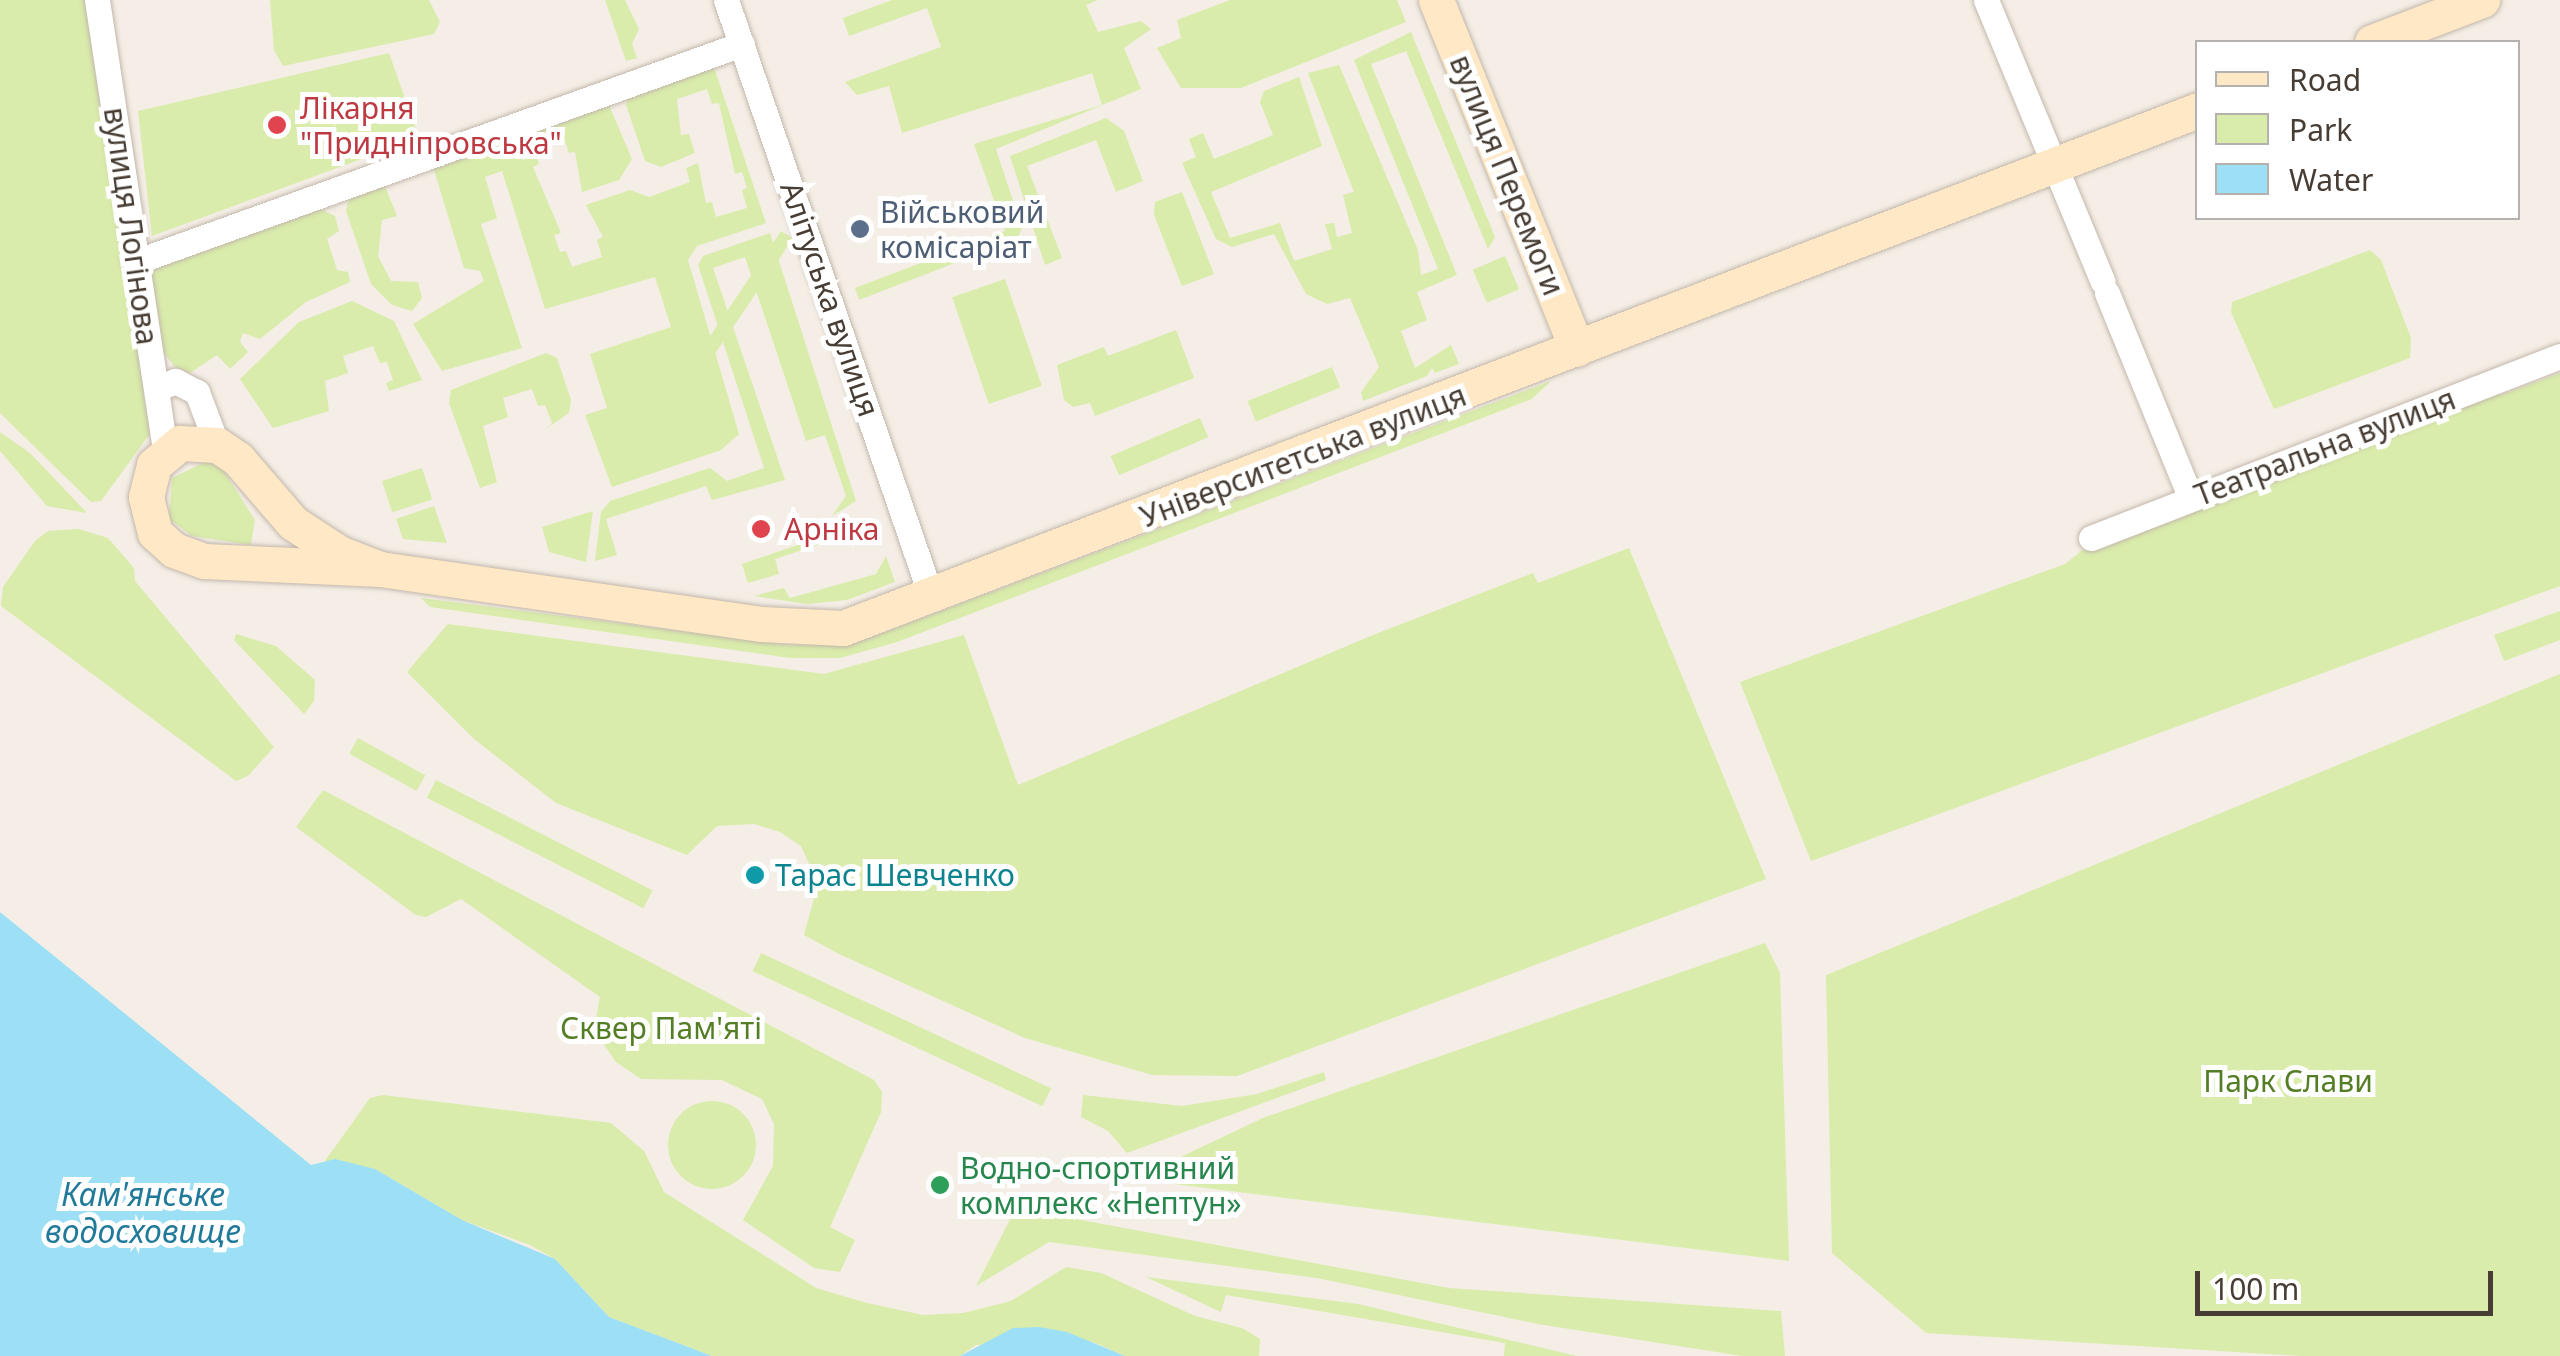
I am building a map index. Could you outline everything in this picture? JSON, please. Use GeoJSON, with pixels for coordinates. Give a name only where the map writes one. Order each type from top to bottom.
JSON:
{"type":"FeatureCollection","features":[{"type":"Feature","properties":{"kind":"street","name":"вулиця Логінова"},"geometry":{"type":"LineString","coordinates":[[97,0],[165,451]]}},
{"type":"Feature","properties":{"kind":"street","name":"Алітуська вулиця"},"geometry":{"type":"LineString","coordinates":[[726,0],[932,599]]}},
{"type":"Feature","properties":{"kind":"street","name":"вулиця Перемоги"},"geometry":{"type":"LineString","coordinates":[[1436,0],[1577,350]]}},
{"type":"Feature","properties":{"kind":"street"},"geometry":{"type":"LineString","coordinates":[[1986,0],[2191,499]]}},
{"type":"Feature","properties":{"kind":"street"},"geometry":{"type":"LineString","coordinates":[[2377,40],[2482,0]]}},
{"type":"Feature","properties":{"kind":"street"},"geometry":{"type":"LineString","coordinates":[[136,262],[742,44]]}},
{"type":"Feature","properties":{"kind":"street","name":"Університетська вулиця"},"geometry":{"type":"LineString","coordinates":[[165,451],[149,478],[147,508],[156,533],[174,550],[256,567],[380,569],[817,630],[869,622],[2195,111]]}},
{"type":"Feature","properties":{"kind":"street","name":"Театральна вулиця"},"geometry":{"type":"LineString","coordinates":[[2091,538],[2560,356]]}},
{"type":"Feature","properties":{"kind":"street"},"geometry":{"type":"LineString","coordinates":[[157,390],[175,381],[196,392],[216,445],[189,441],[165,451]]}},
{"type":"Feature","properties":{"kind":"street","name":"Університетська вулиця"},"geometry":{"type":"LineString","coordinates":[[216,445],[238,459],[293,523],[330,548],[380,569]]}},
{"type":"Feature","properties":{"kind":"green space"},"geometry":{"type":"Polygon","coordinates":[[[0,0],[89,0],[152,431],[101,501],[91,502],[0,413],[0,0]]]}},
{"type":"Feature","properties":{"kind":"green space"},"geometry":{"type":"Polygon","coordinates":[[[270,0],[429,0],[440,22],[434,34],[283,66],[274,50],[270,0]]]}},
{"type":"Feature","properties":{"kind":"green space"},"geometry":{"type":"Polygon","coordinates":[[[605,0],[625,0],[639,29],[632,44],[637,58],[626,61],[605,0]]]}},
{"type":"Feature","properties":{"kind":"green space"},"geometry":{"type":"Polygon","coordinates":[[[892,0],[1098,0],[1086,5],[1098,32],[1141,21],[1151,29],[1124,48],[1141,89],[996,149],[1022,228],[1017,239],[859,300],[855,288],[1005,231],[974,144],[1102,105],[1092,73],[902,133],[889,86],[857,95],[845,82],[941,47],[927,8],[849,36],[843,18],[892,0]]]}},
{"type":"Feature","properties":{"kind":"green space"},"geometry":{"type":"Polygon","coordinates":[[[1230,0],[1397,0],[1406,22],[1241,88],[1181,88],[1157,48],[1181,38],[1177,20],[1230,0]]]}},
{"type":"Feature","properties":{"kind":"green space"},"geometry":{"type":"Polygon","coordinates":[[[1411,32],[1495,237],[1488,249],[1406,51],[1371,64],[1457,275],[1417,292],[1427,320],[1401,331],[1415,368],[1451,345],[1459,364],[1435,373],[1432,368],[1427,376],[1363,401],[1361,392],[1379,367],[1350,298],[1327,304],[1306,294],[1274,234],[1232,247],[1216,239],[1182,163],[1196,157],[1189,139],[1203,133],[1214,159],[1273,135],[1260,102],[1264,91],[1299,77],[1322,146],[1211,192],[1230,238],[1280,223],[1294,261],[1332,249],[1325,224],[1334,223],[1337,237],[1352,233],[1343,195],[1354,192],[1308,73],[1339,65],[1418,250],[1421,275],[1438,269],[1354,60],[1411,32]]]}},
{"type":"Feature","properties":{"kind":"green space"},"geometry":{"type":"Polygon","coordinates":[[[389,53],[419,138],[152,236],[138,111],[389,53]]]}},
{"type":"Feature","properties":{"kind":"green space"},"geometry":{"type":"Polygon","coordinates":[[[713,64],[766,223],[697,246],[688,260],[739,434],[721,450],[612,487],[585,415],[607,408],[590,354],[671,327],[655,277],[545,309],[502,171],[485,177],[497,218],[481,224],[522,348],[442,371],[413,324],[484,281],[480,271],[464,268],[433,167],[609,105],[632,159],[619,180],[582,192],[575,152],[569,153],[564,138],[533,147],[539,164],[533,167],[561,233],[554,235],[560,252],[566,251],[572,267],[602,257],[597,240],[603,237],[586,205],[630,190],[649,197],[690,182],[686,168],[698,163],[706,203],[712,202],[716,217],[747,208],[742,190],[747,188],[742,172],[735,174],[719,103],[712,104],[707,89],[677,99],[681,135],[689,134],[695,153],[661,167],[645,161],[626,105],[628,97],[713,64]]]}},
{"type":"Feature","properties":{"kind":"green space"},"geometry":{"type":"Polygon","coordinates":[[[1106,118],[1124,131],[1143,181],[1116,192],[1096,140],[1027,166],[1062,258],[1045,265],[1010,156],[1106,118]]]}},
{"type":"Feature","properties":{"kind":"green space"},"geometry":{"type":"Polygon","coordinates":[[[384,184],[397,216],[382,220],[378,256],[391,281],[418,282],[422,298],[412,311],[392,305],[371,284],[346,211],[349,198],[384,184]]]}},
{"type":"Feature","properties":{"kind":"green space"},"geometry":{"type":"Polygon","coordinates":[[[1182,192],[1214,274],[1182,286],[1154,215],[1155,202],[1182,192]]]}},
{"type":"Feature","properties":{"kind":"green space"},"geometry":{"type":"Polygon","coordinates":[[[318,208],[335,216],[339,231],[327,239],[337,270],[348,272],[350,282],[306,302],[260,339],[243,333],[240,342],[248,352],[230,369],[217,355],[190,373],[175,367],[160,348],[149,267],[318,208]]]}},
{"type":"Feature","properties":{"kind":"green space"},"geometry":{"type":"Polygon","coordinates":[[[781,231],[793,239],[632,477],[621,469],[781,231]]]}},
{"type":"Feature","properties":{"kind":"green space"},"geometry":{"type":"Polygon","coordinates":[[[770,233],[856,501],[832,516],[846,496],[825,435],[806,441],[745,257],[713,268],[785,480],[712,500],[706,486],[606,519],[617,555],[595,561],[601,512],[610,501],[710,468],[727,481],[764,468],[698,265],[703,256],[770,233]]]}},
{"type":"Feature","properties":{"kind":"green space"},"geometry":{"type":"Polygon","coordinates":[[[2370,250],[2381,260],[2411,338],[2410,358],[2274,409],[2231,312],[2232,302],[2370,250]]]}},
{"type":"Feature","properties":{"kind":"green space"},"geometry":{"type":"Polygon","coordinates":[[[1505,256],[1519,289],[1487,303],[1473,270],[1505,256]]]}},
{"type":"Feature","properties":{"kind":"green space"},"geometry":{"type":"Polygon","coordinates":[[[1005,279],[1042,386],[989,404],[952,297],[1005,279]]]}},
{"type":"Feature","properties":{"kind":"green space"},"geometry":{"type":"Polygon","coordinates":[[[352,301],[394,321],[422,380],[389,391],[386,383],[393,380],[387,362],[380,363],[373,346],[343,356],[348,373],[325,381],[329,411],[273,428],[240,379],[299,322],[352,301]]]}},
{"type":"Feature","properties":{"kind":"green space"},"geometry":{"type":"Polygon","coordinates":[[[1176,330],[1194,378],[1095,416],[1090,403],[1073,407],[1064,400],[1057,365],[1104,347],[1108,356],[1176,330]]]}},
{"type":"Feature","properties":{"kind":"green space"},"geometry":{"type":"Polygon","coordinates":[[[546,353],[557,358],[571,400],[569,413],[547,428],[552,423],[545,405],[538,406],[532,389],[503,398],[508,417],[483,426],[497,482],[480,488],[449,403],[451,390],[546,353]]]}},
{"type":"Feature","properties":{"kind":"green space"},"geometry":{"type":"Polygon","coordinates":[[[1332,367],[1340,387],[1256,421],[1248,401],[1332,367]]]}},
{"type":"Feature","properties":{"kind":"green space"},"geometry":{"type":"Polygon","coordinates":[[[2560,373],[2560,586],[1811,861],[1740,682],[2065,564],[2089,545],[2497,390],[2501,395],[2560,373]]]}},
{"type":"Feature","properties":{"kind":"green space"},"geometry":{"type":"Polygon","coordinates":[[[1551,381],[1532,399],[897,642],[840,658],[790,658],[430,607],[421,598],[789,645],[856,643],[1551,381]]]}},
{"type":"Feature","properties":{"kind":"green space"},"geometry":{"type":"Polygon","coordinates":[[[1200,418],[1208,437],[1119,475],[1111,456],[1200,418]]]}},
{"type":"Feature","properties":{"kind":"green space"},"geometry":{"type":"Polygon","coordinates":[[[0,432],[30,453],[87,513],[47,506],[0,451],[0,432]]]}},
{"type":"Feature","properties":{"kind":"green space"},"geometry":{"type":"Polygon","coordinates":[[[205,462],[222,468],[255,520],[251,545],[192,536],[169,519],[172,478],[205,462]]]}},
{"type":"Feature","properties":{"kind":"green space"},"geometry":{"type":"Polygon","coordinates":[[[422,468],[432,499],[392,512],[382,481],[422,468]]]}},
{"type":"Feature","properties":{"kind":"green space"},"geometry":{"type":"Polygon","coordinates":[[[434,506],[447,543],[403,539],[396,519],[434,506]]]}},
{"type":"Feature","properties":{"kind":"green space"},"geometry":{"type":"Polygon","coordinates":[[[593,511],[586,562],[549,552],[542,527],[593,511]]]}},
{"type":"Feature","properties":{"kind":"green space"},"geometry":{"type":"Polygon","coordinates":[[[874,519],[881,540],[862,530],[775,559],[779,574],[748,583],[742,564],[874,519]]]}},
{"type":"Feature","properties":{"kind":"green space"},"geometry":{"type":"Polygon","coordinates":[[[79,529],[108,538],[134,568],[135,581],[274,747],[248,776],[236,781],[1,606],[3,587],[35,541],[48,531],[79,529]]]}},
{"type":"Feature","properties":{"kind":"green space"},"geometry":{"type":"Polygon","coordinates":[[[1629,548],[1766,879],[1237,1076],[1152,1075],[1025,1038],[839,954],[804,935],[818,884],[801,846],[780,832],[754,824],[717,826],[687,855],[556,803],[474,739],[407,672],[448,624],[824,674],[964,635],[1018,785],[1373,635],[1533,573],[1538,583],[1629,548]]]}},
{"type":"Feature","properties":{"kind":"green space"},"geometry":{"type":"Polygon","coordinates":[[[886,556],[895,582],[847,600],[807,604],[754,596],[784,588],[790,598],[876,574],[886,556]]]}},
{"type":"Feature","properties":{"kind":"green space"},"geometry":{"type":"Polygon","coordinates":[[[2560,611],[2560,640],[2504,661],[2494,635],[2560,611]]]}},
{"type":"Feature","properties":{"kind":"green space"},"geometry":{"type":"Polygon","coordinates":[[[236,634],[276,646],[315,680],[314,701],[304,714],[234,640],[236,634]]]}},
{"type":"Feature","properties":{"kind":"green space","name":"Парк Слави"},"geometry":{"type":"Polygon","coordinates":[[[2560,674],[2560,1356],[2302,1356],[1926,1333],[1832,1253],[1826,975],[2560,674]]]}},
{"type":"Feature","properties":{"kind":"green space"},"geometry":{"type":"Polygon","coordinates":[[[358,738],[425,775],[417,791],[349,754],[358,738]]]}},
{"type":"Feature","properties":{"kind":"green space"},"geometry":{"type":"Polygon","coordinates":[[[436,780],[653,890],[643,908],[427,798],[436,780]]]}},
{"type":"Feature","properties":{"kind":"green space","name":"Сквер Пам'яті"},"geometry":{"type":"Polygon","coordinates":[[[323,790],[874,1080],[882,1092],[881,1112],[830,1227],[855,1240],[840,1272],[814,1268],[743,1220],[773,1166],[774,1124],[762,1099],[722,1080],[641,1079],[616,1062],[594,1030],[600,997],[461,899],[426,917],[416,915],[296,827],[323,790]]]}},
{"type":"Feature","properties":{"kind":"green space"},"geometry":{"type":"Polygon","coordinates":[[[1765,943],[1780,973],[1789,1261],[1134,1179],[1263,1118],[1765,943]]]}},
{"type":"Feature","properties":{"kind":"green space"},"geometry":{"type":"Polygon","coordinates":[[[761,953],[1051,1088],[1043,1106],[753,971],[761,953]]]}},
{"type":"Feature","properties":{"kind":"green space"},"geometry":{"type":"Polygon","coordinates":[[[1324,1072],[1326,1080],[1127,1153],[1108,1131],[1081,1117],[1083,1095],[1182,1106],[1257,1094],[1324,1072]]]}},
{"type":"Feature","properties":{"kind":"green space"},"geometry":{"type":"Polygon","coordinates":[[[383,1095],[611,1123],[644,1151],[664,1192],[816,1288],[923,1315],[963,1313],[1011,1301],[1066,1267],[1101,1273],[1195,1316],[1242,1328],[1260,1339],[1259,1356],[1125,1356],[1093,1342],[976,1345],[960,1356],[712,1356],[609,1317],[555,1259],[530,1245],[462,1220],[375,1169],[325,1161],[370,1098],[383,1095]]]}},
{"type":"Feature","properties":{"kind":"green space"},"geometry":{"type":"Polygon","coordinates":[[[703,1101],[721,1101],[737,1108],[749,1120],[756,1145],[749,1170],[737,1182],[721,1189],[703,1189],[687,1182],[675,1170],[668,1154],[668,1136],[675,1120],[687,1108],[703,1101]]]}},
{"type":"Feature","properties":{"kind":"green space"},"geometry":{"type":"Polygon","coordinates":[[[1016,1208],[1449,1288],[1781,1311],[1785,1356],[1742,1356],[1538,1324],[1317,1278],[1049,1242],[976,1286],[1016,1208]]]}},
{"type":"Feature","properties":{"kind":"green space"},"geometry":{"type":"Polygon","coordinates":[[[1146,1277],[1358,1304],[1577,1356],[1504,1356],[1505,1343],[1226,1295],[1221,1312],[1146,1277]]]}},
{"type":"Feature","properties":{"kind":"water","name":"Кам'янське водосховище"},"geometry":{"type":"Polygon","coordinates":[[[0,912],[311,1165],[335,1159],[375,1169],[462,1220],[555,1259],[609,1317],[712,1356],[0,1356],[0,912]]]}},
{"type":"Feature","properties":{"kind":"water"},"geometry":{"type":"Polygon","coordinates":[[[1013,1328],[1067,1332],[1125,1356],[960,1356],[1013,1328]]]}},
{"type":"Feature","properties":{"kind":"place","name":"Лікарня \"Придніпровська\""},"geometry":{"type":"Point","coordinates":[277,125]}},
{"type":"Feature","properties":{"kind":"place","name":"Військовий комісаріат"},"geometry":{"type":"Point","coordinates":[860,229]}},
{"type":"Feature","properties":{"kind":"place","name":"Арніка"},"geometry":{"type":"Point","coordinates":[761,529]}},
{"type":"Feature","properties":{"kind":"place","name":"Тарас Шевченко"},"geometry":{"type":"Point","coordinates":[755,875]}},
{"type":"Feature","properties":{"kind":"place","name":"Водно-спортивний комплекс «Нептун»"},"geometry":{"type":"Point","coordinates":[940,1185]}}]}
